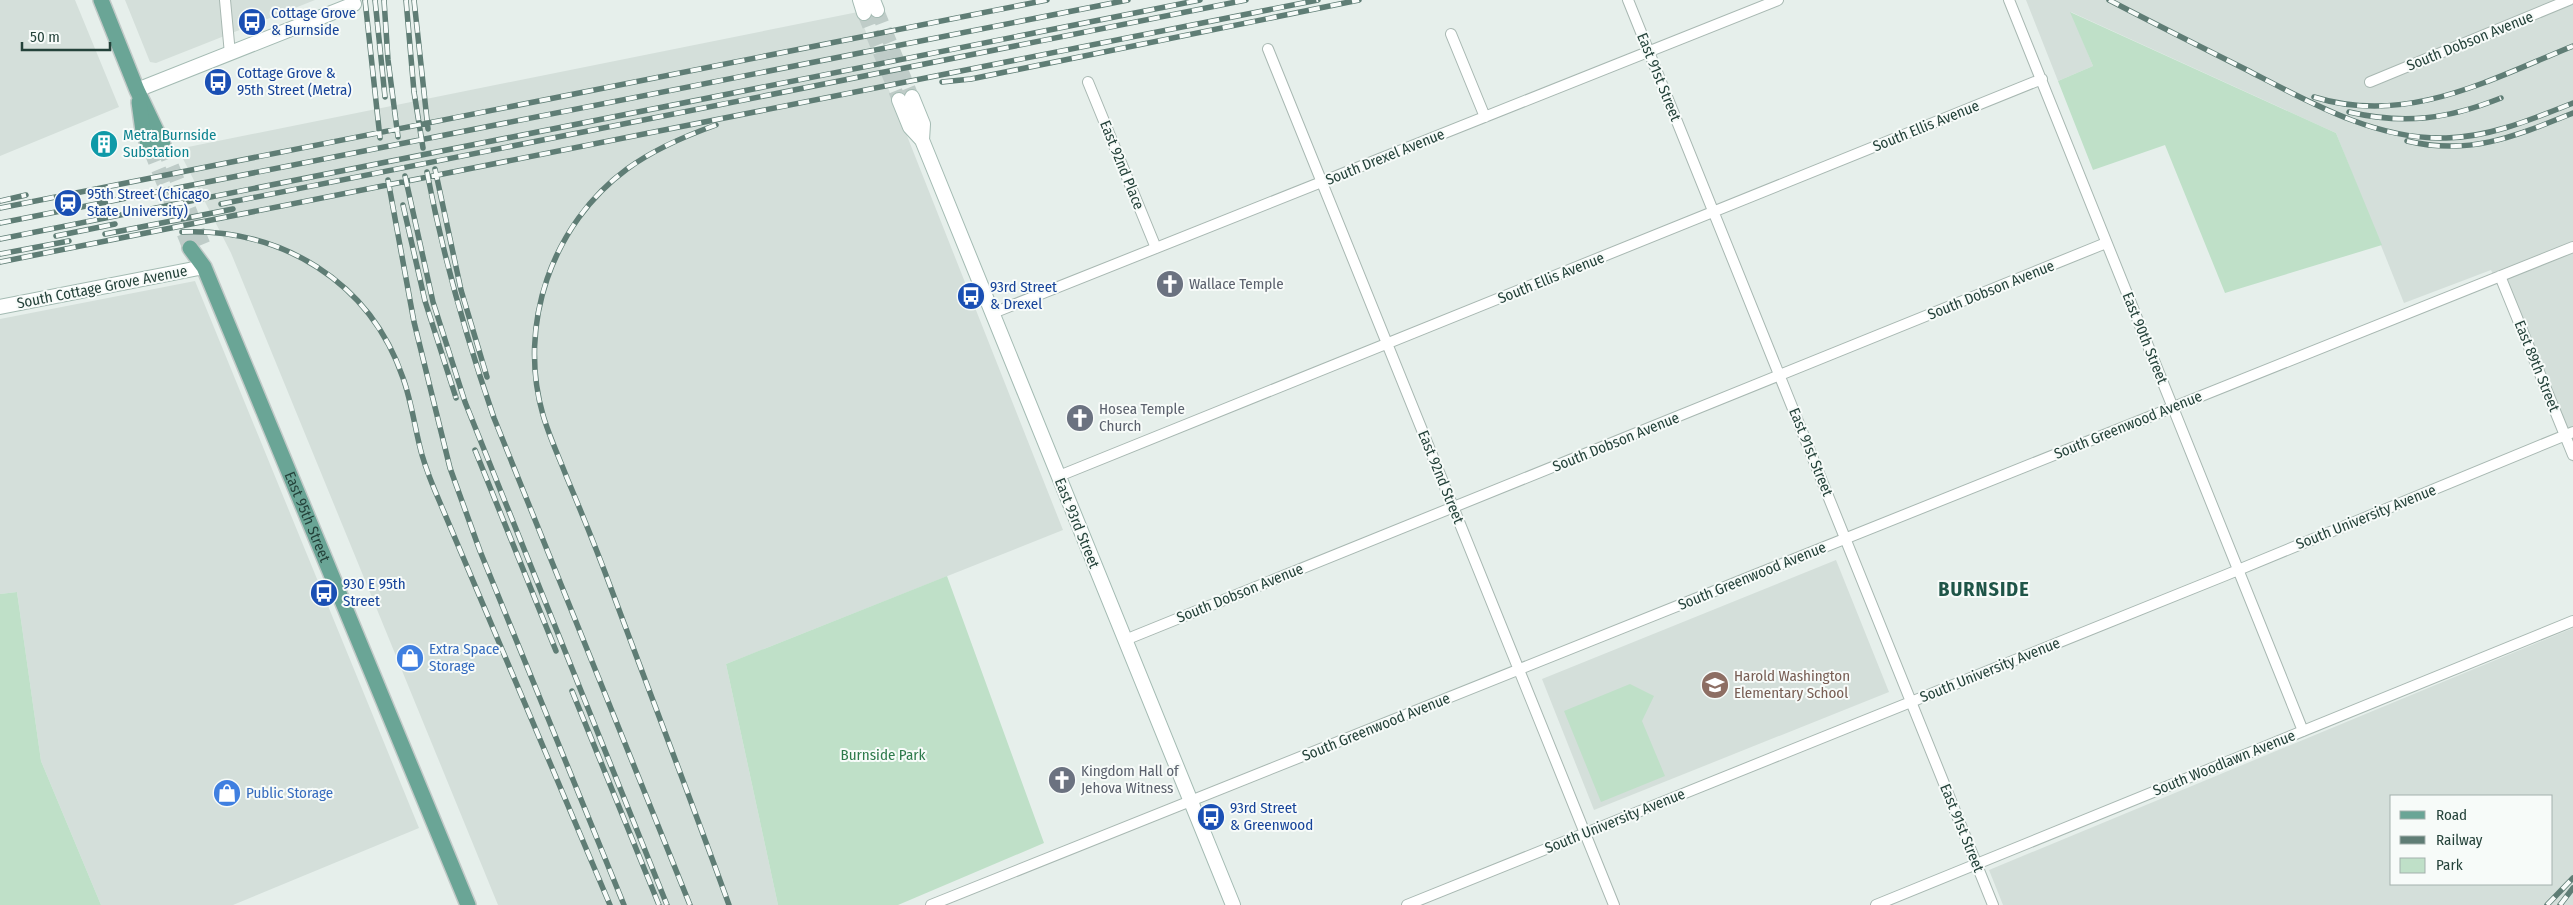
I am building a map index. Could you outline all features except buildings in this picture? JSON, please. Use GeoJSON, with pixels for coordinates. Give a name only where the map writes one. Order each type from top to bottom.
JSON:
{"type":"FeatureCollection","features":[{"type":"Feature","properties":{"kind":"main road"},"geometry":{"type":"LineString","coordinates":[[101,0],[137,90],[143,131],[156,146]]}},
{"type":"Feature","properties":{"kind":"main road","name":"East 95th Street"},"geometry":{"type":"LineString","coordinates":[[196,246],[468,905]]}},
{"type":"Feature","properties":{"kind":"street"},"geometry":{"type":"LineString","coordinates":[[225,0],[230,54]]}},
{"type":"Feature","properties":{"kind":"street","name":"East 91st Street"},"geometry":{"type":"LineString","coordinates":[[1628,0],[1993,905]]}},
{"type":"Feature","properties":{"kind":"street","name":"South Drexel Avenue"},"geometry":{"type":"LineString","coordinates":[[993,313],[1778,0]]}},
{"type":"Feature","properties":{"kind":"street","name":"East 90th Street"},"geometry":{"type":"LineString","coordinates":[[2009,0],[2303,731]]}},
{"type":"Feature","properties":{"kind":"street","name":"South Dobson Avenue"},"geometry":{"type":"LineString","coordinates":[[2370,82],[2569,0]]}},
{"type":"Feature","properties":{"kind":"street"},"geometry":{"type":"LineString","coordinates":[[137,90],[354,4]]}},
{"type":"Feature","properties":{"kind":"street"},"geometry":{"type":"LineString","coordinates":[[1451,34],[1485,117]]}},
{"type":"Feature","properties":{"kind":"street","name":"East 92nd Street"},"geometry":{"type":"LineString","coordinates":[[1268,49],[1614,905]]}},
{"type":"Feature","properties":{"kind":"street","name":"South Ellis Avenue"},"geometry":{"type":"LineString","coordinates":[[1059,476],[2042,80]]}},
{"type":"Feature","properties":{"kind":"street","name":"East 92nd Place"},"geometry":{"type":"LineString","coordinates":[[1088,82],[1156,248]]}},
{"type":"Feature","properties":{"kind":"street","name":"East 93rd Street"},"geometry":{"type":"LineString","coordinates":[[906,99],[923,124],[922,140],[1232,905]]}},
{"type":"Feature","properties":{"kind":"street","name":"South Dobson Avenue"},"geometry":{"type":"LineString","coordinates":[[1125,640],[2106,243]]}},
{"type":"Feature","properties":{"kind":"street","name":"South Greenwood Avenue"},"geometry":{"type":"LineString","coordinates":[[931,905],[2573,247]]}},
{"type":"Feature","properties":{"kind":"street","name":"South Cottage Grove Avenue"},"geometry":{"type":"LineString","coordinates":[[0,307],[204,267]]}},
{"type":"Feature","properties":{"kind":"street","name":"East 89th Street"},"geometry":{"type":"LineString","coordinates":[[2500,276],[2569,433],[2573,455]]}},
{"type":"Feature","properties":{"kind":"street","name":"South University Avenue"},"geometry":{"type":"LineString","coordinates":[[1407,905],[2239,570],[2569,433]]}},
{"type":"Feature","properties":{"kind":"street","name":"South Woodlawn Avenue"},"geometry":{"type":"LineString","coordinates":[[1876,905],[2573,621]]}},
{"type":"Feature","properties":{"kind":"shaded area"},"geometry":{"type":"Polygon","coordinates":[[[0,0],[75,0],[119,107],[0,156],[0,0]]]}},
{"type":"Feature","properties":{"kind":"shaded area"},"geometry":{"type":"Polygon","coordinates":[[[125,0],[315,0],[156,63],[150,62],[125,0]]]}},
{"type":"Feature","properties":{"kind":"shaded area"},"geometry":{"type":"Polygon","coordinates":[[[2026,0],[2573,0],[2573,463],[2491,270],[2404,303],[2336,133],[2071,12],[2093,66],[2058,81],[2026,0]]]}},
{"type":"Feature","properties":{"kind":"shaded area"},"geometry":{"type":"Polygon","coordinates":[[[858,12],[1063,530],[726,664],[778,905],[498,905],[231,253],[178,149],[858,12]]]}},
{"type":"Feature","properties":{"kind":"shaded area"},"geometry":{"type":"Polygon","coordinates":[[[195,281],[419,828],[233,905],[101,905],[41,761],[17,592],[0,594],[0,319],[195,281]]]}},
{"type":"Feature","properties":{"kind":"shaded area","name":"Harold Washington Elementary School"},"geometry":{"type":"Polygon","coordinates":[[[1836,560],[1889,692],[1594,810],[1542,679],[1836,560]]]}},
{"type":"Feature","properties":{"kind":"shaded area"},"geometry":{"type":"Polygon","coordinates":[[[2573,628],[2573,905],[2003,905],[1989,870],[2573,628]]]}},
{"type":"Feature","properties":{"kind":"green space"},"geometry":{"type":"Polygon","coordinates":[[[2070,12],[2336,133],[2382,245],[2225,293],[2165,145],[2093,170],[2058,81],[2093,66],[2070,12]]]}},
{"type":"Feature","properties":{"kind":"green space","name":"Burnside Park"},"geometry":{"type":"Polygon","coordinates":[[[947,576],[1044,843],[898,905],[778,905],[726,664],[947,576]]]}},
{"type":"Feature","properties":{"kind":"green space"},"geometry":{"type":"Polygon","coordinates":[[[17,592],[41,761],[101,905],[0,905],[0,594],[17,592]]]}},
{"type":"Feature","properties":{"kind":"green space"},"geometry":{"type":"Polygon","coordinates":[[[1630,684],[1654,696],[1642,721],[1665,776],[1601,802],[1564,711],[1630,684]]]}},
{"type":"Feature","properties":{"kind":"tunnel"},"geometry":{"type":"LineString","coordinates":[[877,10],[912,97]]}},
{"type":"Feature","properties":{"kind":"tunnel"},"geometry":{"type":"LineString","coordinates":[[864,13],[899,100]]}},
{"type":"Feature","properties":{"kind":"tunnel"},"geometry":{"type":"LineString","coordinates":[[163,145],[203,245]]}},
{"type":"Feature","properties":{"kind":"tunnel"},"geometry":{"type":"LineString","coordinates":[[150,148],[190,248]]}},
{"type":"Feature","properties":{"kind":"railway"},"geometry":{"type":"LineString","coordinates":[[365,0],[380,138]]}},
{"type":"Feature","properties":{"kind":"railway"},"geometry":{"type":"LineString","coordinates":[[375,0],[385,97]]}},
{"type":"Feature","properties":{"kind":"railway"},"geometry":{"type":"LineString","coordinates":[[384,0],[388,60],[398,137]]}},
{"type":"Feature","properties":{"kind":"railway"},"geometry":{"type":"LineString","coordinates":[[406,0],[414,92],[423,148]]}},
{"type":"Feature","properties":{"kind":"railway"},"geometry":{"type":"LineString","coordinates":[[414,0],[428,129]]}},
{"type":"Feature","properties":{"kind":"railway"},"geometry":{"type":"LineString","coordinates":[[0,208],[1047,0]]}},
{"type":"Feature","properties":{"kind":"railway"},"geometry":{"type":"LineString","coordinates":[[0,223],[1128,0]]}},
{"type":"Feature","properties":{"kind":"railway"},"geometry":{"type":"LineString","coordinates":[[0,239],[1200,0]]}},
{"type":"Feature","properties":{"kind":"railway"},"geometry":{"type":"LineString","coordinates":[[221,204],[1246,0]]}},
{"type":"Feature","properties":{"kind":"railway"},"geometry":{"type":"LineString","coordinates":[[0,262],[1318,0]]}},
{"type":"Feature","properties":{"kind":"railway"},"geometry":{"type":"LineString","coordinates":[[942,82],[971,79],[1359,0]]}},
{"type":"Feature","properties":{"kind":"railway"},"geometry":{"type":"LineString","coordinates":[[2109,0],[2318,106],[2368,126],[2394,133],[2420,137],[2463,137],[2495,131],[2573,103]]}},
{"type":"Feature","properties":{"kind":"railway"},"geometry":{"type":"LineString","coordinates":[[2314,97],[2348,105],[2382,106],[2415,103],[2479,85],[2573,46]]}},
{"type":"Feature","properties":{"kind":"railway"},"geometry":{"type":"LineString","coordinates":[[2349,112],[2389,118],[2426,118],[2463,111],[2501,98]]}},
{"type":"Feature","properties":{"kind":"railway"},"geometry":{"type":"LineString","coordinates":[[2407,141],[2430,145],[2472,145],[2512,136],[2573,113]]}},
{"type":"Feature","properties":{"kind":"railway"},"geometry":{"type":"LineString","coordinates":[[716,125],[670,144],[637,162],[601,192],[579,218],[561,247],[547,279],[538,312],[535,346],[536,381],[548,431],[601,563],[729,905]]}},
{"type":"Feature","properties":{"kind":"railway"},"geometry":{"type":"LineString","coordinates":[[435,169],[461,290],[487,377]]}},
{"type":"Feature","properties":{"kind":"railway"},"geometry":{"type":"LineString","coordinates":[[427,172],[456,296],[494,418],[690,905]]}},
{"type":"Feature","properties":{"kind":"railway"},"geometry":{"type":"LineString","coordinates":[[405,176],[433,302],[465,402],[667,905]]}},
{"type":"Feature","properties":{"kind":"railway"},"geometry":{"type":"LineString","coordinates":[[388,180],[414,322],[450,468],[480,551],[624,905]]}},
{"type":"Feature","properties":{"kind":"railway"},"geometry":{"type":"LineString","coordinates":[[0,201],[26,195]]}},
{"type":"Feature","properties":{"kind":"railway"},"geometry":{"type":"LineString","coordinates":[[403,205],[425,301],[456,398]]}},
{"type":"Feature","properties":{"kind":"railway"},"geometry":{"type":"LineString","coordinates":[[105,234],[233,209]]}},
{"type":"Feature","properties":{"kind":"railway"},"geometry":{"type":"LineString","coordinates":[[56,236],[115,224]]}},
{"type":"Feature","properties":{"kind":"railway"},"geometry":{"type":"LineString","coordinates":[[182,232],[219,233],[254,239],[287,251],[317,267],[345,288],[368,314],[388,344],[406,387],[422,455],[431,480],[610,905]]}},
{"type":"Feature","properties":{"kind":"railway"},"geometry":{"type":"LineString","coordinates":[[0,254],[69,241]]}},
{"type":"Feature","properties":{"kind":"railway"},"geometry":{"type":"LineString","coordinates":[[475,450],[556,651]]}},
{"type":"Feature","properties":{"kind":"railway"},"geometry":{"type":"LineString","coordinates":[[572,691],[659,905]]}},
{"type":"Feature","properties":{"kind":"railway"},"geometry":{"type":"LineString","coordinates":[[2547,905],[2573,878]]}},
{"type":"Feature","properties":{"kind":"railway"},"geometry":{"type":"LineString","coordinates":[[2560,905],[2573,888]]}},
{"type":"Feature","properties":{"kind":"place","name":"Cottage Grove & Burnside"},"geometry":{"type":"Point","coordinates":[252,22]}},
{"type":"Feature","properties":{"kind":"place","name":"Cottage Grove & 95th Street (Metra)"},"geometry":{"type":"Point","coordinates":[218,82]}},
{"type":"Feature","properties":{"kind":"place","name":"Metra Burnside Substation"},"geometry":{"type":"Point","coordinates":[104,144]}},
{"type":"Feature","properties":{"kind":"place","name":"95th Street (Chicago State University)"},"geometry":{"type":"Point","coordinates":[68,203]}},
{"type":"Feature","properties":{"kind":"place","name":"Wallace Temple"},"geometry":{"type":"Point","coordinates":[1170,284]}},
{"type":"Feature","properties":{"kind":"place","name":"93rd Street & Drexel"},"geometry":{"type":"Point","coordinates":[971,296]}},
{"type":"Feature","properties":{"kind":"place","name":"Hosea Temple Church"},"geometry":{"type":"Point","coordinates":[1080,418]}},
{"type":"Feature","properties":{"kind":"place","name":"930 E 95th Street"},"geometry":{"type":"Point","coordinates":[324,593]}},
{"type":"Feature","properties":{"kind":"place","name":"Extra Space Storage"},"geometry":{"type":"Point","coordinates":[410,658]}},
{"type":"Feature","properties":{"kind":"place","name":"Harold Washington Elementary School"},"geometry":{"type":"Point","coordinates":[1715,685]}},
{"type":"Feature","properties":{"kind":"place","name":"Kingdom Hall of Jehova Witness"},"geometry":{"type":"Point","coordinates":[1062,780]}},
{"type":"Feature","properties":{"kind":"place","name":"Public Storage"},"geometry":{"type":"Point","coordinates":[227,793]}},
{"type":"Feature","properties":{"kind":"place","name":"93rd Street & Greenwood"},"geometry":{"type":"Point","coordinates":[1211,817]}},
{"type":"Feature","properties":{"kind":"district","name":"BURNSIDE"},"geometry":{"type":"Point","coordinates":[1984,589]}}]}
